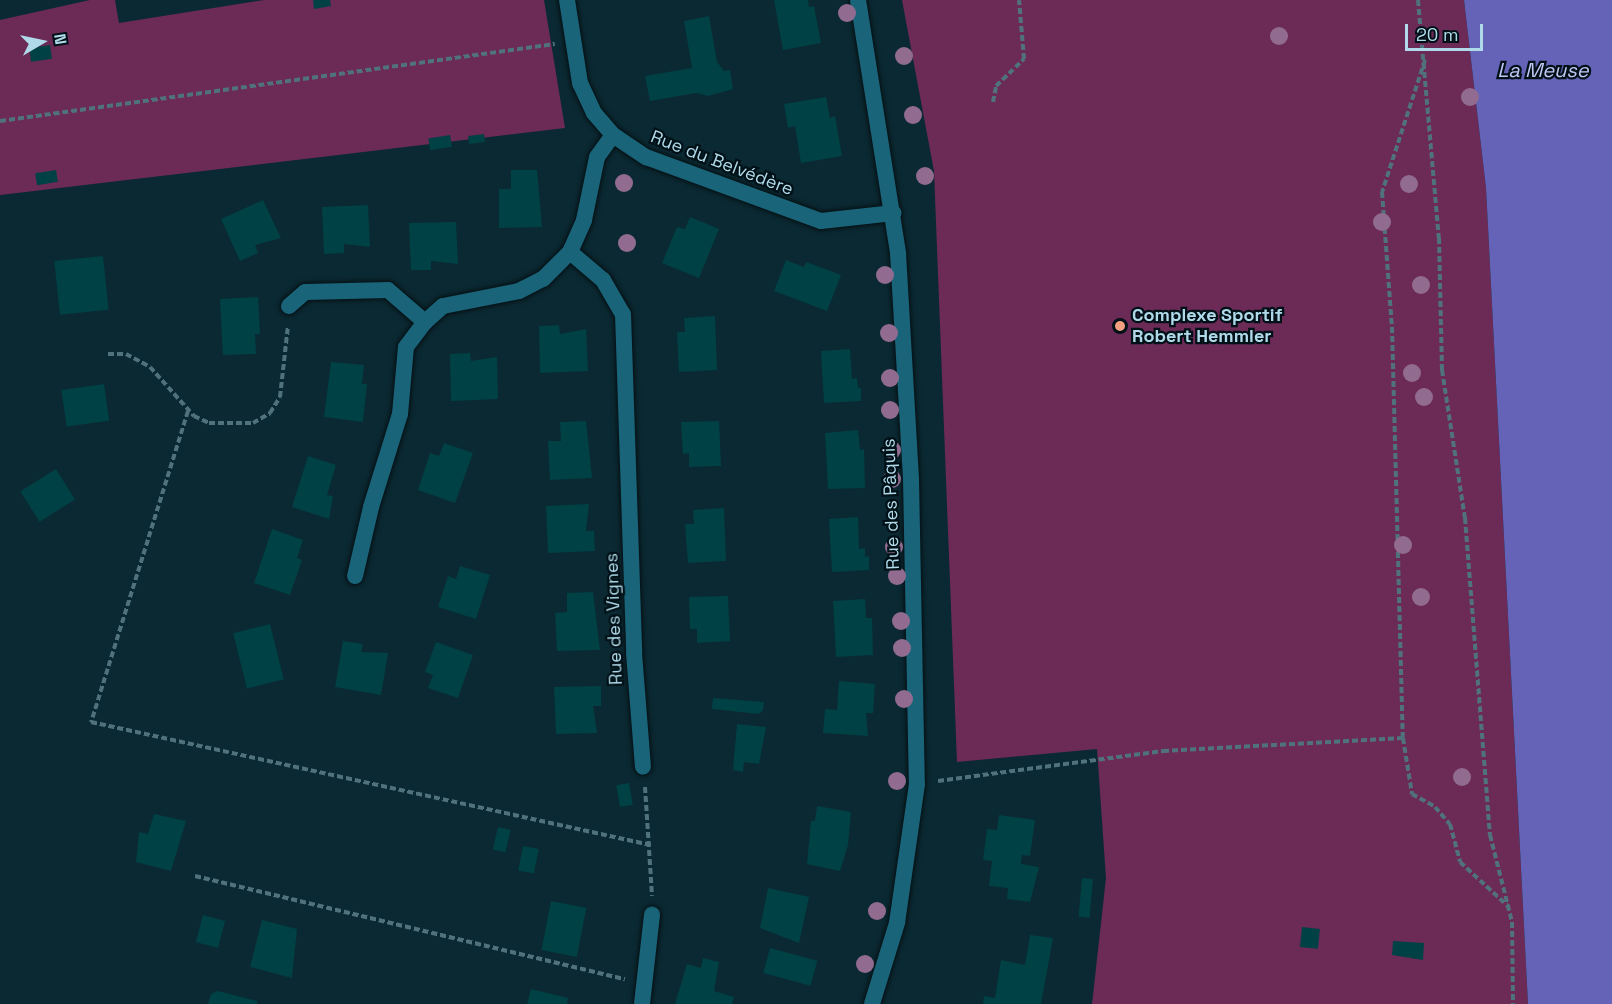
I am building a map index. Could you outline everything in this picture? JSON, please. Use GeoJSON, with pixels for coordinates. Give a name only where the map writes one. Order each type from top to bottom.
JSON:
{"type":"FeatureCollection","features":[{"type":"Feature","properties":{"kind":"street","name":"Rue du Belvédère"},"geometry":{"type":"LineString","coordinates":[[567,0],[580,83],[594,113],[613,135],[646,157],[821,221],[894,213]]}},
{"type":"Feature","properties":{"kind":"street","name":"Rue des Pâquis"},"geometry":{"type":"LineString","coordinates":[[858,0],[894,213],[911,479],[917,784],[897,923],[872,1004]]}},
{"type":"Feature","properties":{"kind":"street"},"geometry":{"type":"LineString","coordinates":[[355,576],[370,507],[400,414],[406,346],[424,322],[443,306],[519,291],[543,279],[570,252],[584,220],[597,157],[613,135]]}},
{"type":"Feature","properties":{"kind":"street","name":"Rue des Vignes"},"geometry":{"type":"LineString","coordinates":[[570,252],[603,280],[623,314],[634,653],[643,767]]}},
{"type":"Feature","properties":{"kind":"street"},"geometry":{"type":"LineString","coordinates":[[289,306],[305,292],[388,290],[424,322]]}},
{"type":"Feature","properties":{"kind":"street"},"geometry":{"type":"LineString","coordinates":[[642,1004],[652,915]]}},
{"type":"Feature","properties":{"kind":"path"},"geometry":{"type":"LineString","coordinates":[[993,102],[996,86],[1024,59],[1019,0]]}},
{"type":"Feature","properties":{"kind":"path"},"geometry":{"type":"LineString","coordinates":[[1418,0],[1426,57],[1439,238],[1442,370],[1465,518],[1490,835],[1508,906],[1514,1004]]}},
{"type":"Feature","properties":{"kind":"path"},"geometry":{"type":"LineString","coordinates":[[0,121],[574,42]]}},
{"type":"Feature","properties":{"kind":"path"},"geometry":{"type":"LineString","coordinates":[[1426,57],[1382,192],[1392,327],[1403,738],[1412,794],[1435,807],[1450,824],[1460,862],[1508,906]]}},
{"type":"Feature","properties":{"kind":"path"},"geometry":{"type":"LineString","coordinates":[[108,354],[126,354],[150,367],[188,411],[209,423],[253,423],[270,413],[280,397],[289,306]]}},
{"type":"Feature","properties":{"kind":"path"},"geometry":{"type":"LineString","coordinates":[[188,411],[91,722],[651,845]]}},
{"type":"Feature","properties":{"kind":"path"},"geometry":{"type":"LineString","coordinates":[[917,784],[1163,751],[1403,738]]}},
{"type":"Feature","properties":{"kind":"path"},"geometry":{"type":"LineString","coordinates":[[643,767],[651,845],[652,915]]}},
{"type":"Feature","properties":{"kind":"path"},"geometry":{"type":"LineString","coordinates":[[195,876],[644,983]]}},
{"type":"Feature","properties":{"kind":"shaded area"},"geometry":{"type":"Polygon","coordinates":[[[90,0],[115,0],[119,23],[264,0],[544,0],[565,128],[0,195],[0,20],[90,0]]]}},
{"type":"Feature","properties":{"kind":"shaded area"},"geometry":{"type":"Polygon","coordinates":[[[902,0],[1464,0],[1486,188],[1528,1004],[1092,1004],[1106,878],[1097,749],[957,762],[934,171],[902,0]]]}},
{"type":"Feature","properties":{"kind":"water","name":"La Meuse"},"geometry":{"type":"Polygon","coordinates":[[[1464,0],[1612,0],[1612,1004],[1528,1004],[1486,188],[1464,0]]]}},
{"type":"Feature","properties":{"kind":"building"},"geometry":{"type":"Polygon","coordinates":[[[313,0],[330,0],[331,6],[314,9],[313,0]]]}},
{"type":"Feature","properties":{"kind":"building"},"geometry":{"type":"Polygon","coordinates":[[[774,0],[808,0],[809,7],[814,6],[821,43],[783,50],[774,0]]]}},
{"type":"Feature","properties":{"kind":"building"},"geometry":{"type":"Polygon","coordinates":[[[709,16],[717,62],[724,71],[730,70],[733,89],[708,96],[696,93],[650,101],[645,76],[692,68],[684,21],[709,16]]]}},
{"type":"Feature","properties":{"kind":"building"},"geometry":{"type":"Polygon","coordinates":[[[50,45],[52,59],[31,62],[29,48],[50,45]]]}},
{"type":"Feature","properties":{"kind":"building"},"geometry":{"type":"Polygon","coordinates":[[[826,97],[830,118],[835,116],[842,156],[801,163],[795,126],[788,128],[784,104],[826,97]]]}},
{"type":"Feature","properties":{"kind":"building"},"geometry":{"type":"Polygon","coordinates":[[[484,134],[485,142],[469,144],[468,136],[484,134]]]}},
{"type":"Feature","properties":{"kind":"building"},"geometry":{"type":"Polygon","coordinates":[[[450,135],[452,147],[430,150],[428,138],[450,135]]]}},
{"type":"Feature","properties":{"kind":"building"},"geometry":{"type":"Polygon","coordinates":[[[56,170],[58,182],[37,185],[35,173],[56,170]]]}},
{"type":"Feature","properties":{"kind":"building"},"geometry":{"type":"Polygon","coordinates":[[[511,170],[537,170],[542,227],[499,228],[499,189],[511,189],[511,170]]]}},
{"type":"Feature","properties":{"kind":"building"},"geometry":{"type":"Polygon","coordinates":[[[263,200],[281,238],[255,245],[258,253],[240,261],[221,219],[263,200]]]}},
{"type":"Feature","properties":{"kind":"building"},"geometry":{"type":"Polygon","coordinates":[[[368,205],[370,247],[344,244],[344,253],[324,254],[322,207],[368,205]]]}},
{"type":"Feature","properties":{"kind":"building"},"geometry":{"type":"Polygon","coordinates":[[[690,217],[719,229],[699,278],[662,263],[677,227],[685,229],[690,217]]]}},
{"type":"Feature","properties":{"kind":"building"},"geometry":{"type":"Polygon","coordinates":[[[456,222],[458,264],[431,261],[431,270],[411,270],[409,223],[456,222]]]}},
{"type":"Feature","properties":{"kind":"building"},"geometry":{"type":"Polygon","coordinates":[[[103,256],[109,310],[60,315],[54,261],[103,256]]]}},
{"type":"Feature","properties":{"kind":"building"},"geometry":{"type":"Polygon","coordinates":[[[786,260],[804,267],[806,262],[841,275],[827,311],[774,291],[786,260]]]}},
{"type":"Feature","properties":{"kind":"building"},"geometry":{"type":"Polygon","coordinates":[[[258,297],[260,334],[255,334],[256,354],[223,355],[220,299],[258,297]]]}},
{"type":"Feature","properties":{"kind":"building"},"geometry":{"type":"Polygon","coordinates":[[[715,316],[717,370],[679,372],[677,332],[685,332],[684,318],[715,316]]]}},
{"type":"Feature","properties":{"kind":"building"},"geometry":{"type":"Polygon","coordinates":[[[559,325],[560,334],[586,329],[588,371],[540,373],[539,326],[559,325]]]}},
{"type":"Feature","properties":{"kind":"building"},"geometry":{"type":"Polygon","coordinates":[[[850,349],[852,379],[857,378],[858,388],[861,388],[861,401],[824,403],[821,351],[850,349]]]}},
{"type":"Feature","properties":{"kind":"building"},"geometry":{"type":"Polygon","coordinates":[[[470,353],[471,361],[497,357],[498,399],[451,401],[450,354],[470,353]]]}},
{"type":"Feature","properties":{"kind":"building"},"geometry":{"type":"Polygon","coordinates":[[[331,362],[364,365],[362,384],[367,384],[363,422],[324,417],[331,362]]]}},
{"type":"Feature","properties":{"kind":"building"},"geometry":{"type":"Polygon","coordinates":[[[104,384],[109,421],[67,427],[61,390],[104,384]]]}},
{"type":"Feature","properties":{"kind":"building"},"geometry":{"type":"Polygon","coordinates":[[[586,421],[592,478],[550,480],[548,441],[561,441],[560,422],[586,421]]]}},
{"type":"Feature","properties":{"kind":"building"},"geometry":{"type":"Polygon","coordinates":[[[719,421],[721,466],[689,467],[689,453],[683,454],[681,422],[719,421]]]}},
{"type":"Feature","properties":{"kind":"building"},"geometry":{"type":"Polygon","coordinates":[[[858,430],[860,450],[864,449],[865,488],[828,489],[825,433],[858,430]]]}},
{"type":"Feature","properties":{"kind":"building"},"geometry":{"type":"Polygon","coordinates":[[[444,443],[473,453],[455,503],[418,490],[430,453],[439,456],[444,443]]]}},
{"type":"Feature","properties":{"kind":"building"},"geometry":{"type":"Polygon","coordinates":[[[308,456],[336,465],[327,495],[333,496],[329,519],[292,507],[308,456]]]}},
{"type":"Feature","properties":{"kind":"building"},"geometry":{"type":"Polygon","coordinates":[[[56,469],[75,500],[39,522],[20,491],[56,469]]]}},
{"type":"Feature","properties":{"kind":"building"},"geometry":{"type":"Polygon","coordinates":[[[589,504],[586,531],[594,531],[595,551],[548,553],[546,506],[589,504]]]}},
{"type":"Feature","properties":{"kind":"building"},"geometry":{"type":"Polygon","coordinates":[[[724,508],[726,561],[688,563],[685,524],[694,524],[693,510],[724,508]]]}},
{"type":"Feature","properties":{"kind":"building"},"geometry":{"type":"Polygon","coordinates":[[[858,517],[859,549],[865,548],[865,557],[869,556],[869,570],[832,572],[829,519],[858,517]]]}},
{"type":"Feature","properties":{"kind":"building"},"geometry":{"type":"Polygon","coordinates":[[[272,529],[303,540],[297,558],[302,560],[290,595],[254,583],[272,529]]]}},
{"type":"Feature","properties":{"kind":"building"},"geometry":{"type":"Polygon","coordinates":[[[460,566],[490,575],[476,619],[438,607],[448,576],[456,579],[460,566]]]}},
{"type":"Feature","properties":{"kind":"building"},"geometry":{"type":"Polygon","coordinates":[[[593,592],[600,650],[557,651],[555,613],[567,612],[567,593],[593,592]]]}},
{"type":"Feature","properties":{"kind":"building"},"geometry":{"type":"Polygon","coordinates":[[[728,596],[730,641],[697,643],[697,629],[690,629],[689,597],[728,596]]]}},
{"type":"Feature","properties":{"kind":"building"},"geometry":{"type":"Polygon","coordinates":[[[865,599],[866,618],[872,618],[873,655],[836,657],[833,601],[865,599]]]}},
{"type":"Feature","properties":{"kind":"building"},"geometry":{"type":"Polygon","coordinates":[[[270,624],[284,679],[247,688],[233,633],[270,624]]]}},
{"type":"Feature","properties":{"kind":"building"},"geometry":{"type":"Polygon","coordinates":[[[343,641],[363,644],[361,652],[388,653],[381,695],[335,687],[343,641]]]}},
{"type":"Feature","properties":{"kind":"building"},"geometry":{"type":"Polygon","coordinates":[[[436,642],[473,655],[458,698],[428,688],[433,675],[425,672],[436,642]]]}},
{"type":"Feature","properties":{"kind":"building"},"geometry":{"type":"Polygon","coordinates":[[[839,681],[875,684],[873,713],[866,713],[868,736],[823,733],[825,709],[837,710],[839,681]]]}},
{"type":"Feature","properties":{"kind":"building"},"geometry":{"type":"Polygon","coordinates":[[[601,686],[601,706],[593,706],[597,733],[556,734],[554,687],[601,686]]]}},
{"type":"Feature","properties":{"kind":"building"},"geometry":{"type":"Polygon","coordinates":[[[713,698],[764,702],[763,710],[759,714],[712,709],[713,698]]]}},
{"type":"Feature","properties":{"kind":"building"},"geometry":{"type":"Polygon","coordinates":[[[737,724],[766,727],[759,764],[744,762],[743,772],[733,770],[737,724]]]}},
{"type":"Feature","properties":{"kind":"building"},"geometry":{"type":"Polygon","coordinates":[[[629,783],[633,805],[620,807],[616,785],[629,783]]]}},
{"type":"Feature","properties":{"kind":"building"},"geometry":{"type":"Polygon","coordinates":[[[817,806],[851,812],[848,845],[840,871],[807,864],[811,821],[815,821],[817,806]]]}},
{"type":"Feature","properties":{"kind":"building"},"geometry":{"type":"Polygon","coordinates":[[[154,814],[186,821],[171,871],[136,862],[139,832],[148,834],[154,814]]]}},
{"type":"Feature","properties":{"kind":"building"},"geometry":{"type":"Polygon","coordinates":[[[999,815],[1035,820],[1030,856],[1022,855],[1021,864],[1039,867],[1030,902],[1007,899],[1008,888],[989,886],[992,861],[983,860],[987,829],[997,830],[999,815]]]}},
{"type":"Feature","properties":{"kind":"building"},"geometry":{"type":"Polygon","coordinates":[[[498,827],[511,830],[505,852],[493,849],[498,827]]]}},
{"type":"Feature","properties":{"kind":"building"},"geometry":{"type":"Polygon","coordinates":[[[523,846],[539,849],[534,874],[518,871],[523,846]]]}},
{"type":"Feature","properties":{"kind":"building"},"geometry":{"type":"Polygon","coordinates":[[[1082,878],[1093,879],[1090,918],[1079,917],[1082,878]]]}},
{"type":"Feature","properties":{"kind":"building"},"geometry":{"type":"Polygon","coordinates":[[[768,888],[809,897],[799,943],[760,928],[768,888]]]}},
{"type":"Feature","properties":{"kind":"building"},"geometry":{"type":"Polygon","coordinates":[[[551,901],[586,908],[577,957],[541,950],[551,901]]]}},
{"type":"Feature","properties":{"kind":"building"},"geometry":{"type":"Polygon","coordinates":[[[203,915],[225,921],[218,948],[196,942],[203,915]]]}},
{"type":"Feature","properties":{"kind":"building"},"geometry":{"type":"Polygon","coordinates":[[[262,920],[297,929],[292,978],[250,967],[262,920]]]}},
{"type":"Feature","properties":{"kind":"building"},"geometry":{"type":"Polygon","coordinates":[[[1302,927],[1320,929],[1318,949],[1300,947],[1302,927]]]}},
{"type":"Feature","properties":{"kind":"building"},"geometry":{"type":"Polygon","coordinates":[[[1030,935],[1053,938],[1041,1004],[983,1004],[984,996],[995,998],[1001,960],[1025,965],[1030,935]]]}},
{"type":"Feature","properties":{"kind":"building"},"geometry":{"type":"Polygon","coordinates":[[[1393,941],[1424,943],[1423,960],[1392,955],[1393,941]]]}},
{"type":"Feature","properties":{"kind":"building"},"geometry":{"type":"Polygon","coordinates":[[[770,948],[817,961],[811,986],[763,973],[770,948]]]}},
{"type":"Feature","properties":{"kind":"building"},"geometry":{"type":"Polygon","coordinates":[[[703,958],[719,962],[714,991],[734,997],[732,1004],[675,1004],[687,964],[701,968],[703,958]]]}},
{"type":"Feature","properties":{"kind":"building"},"geometry":{"type":"Polygon","coordinates":[[[531,989],[568,998],[567,1004],[527,1004],[531,989]]]}},
{"type":"Feature","properties":{"kind":"building"},"geometry":{"type":"Polygon","coordinates":[[[218,991],[257,1001],[257,1004],[208,1004],[211,994],[218,991]]]}},
{"type":"Feature","properties":{"kind":"place","name":"Complexe Sportif Robert Hemmler"},"geometry":{"type":"Point","coordinates":[1120,326]}}]}
